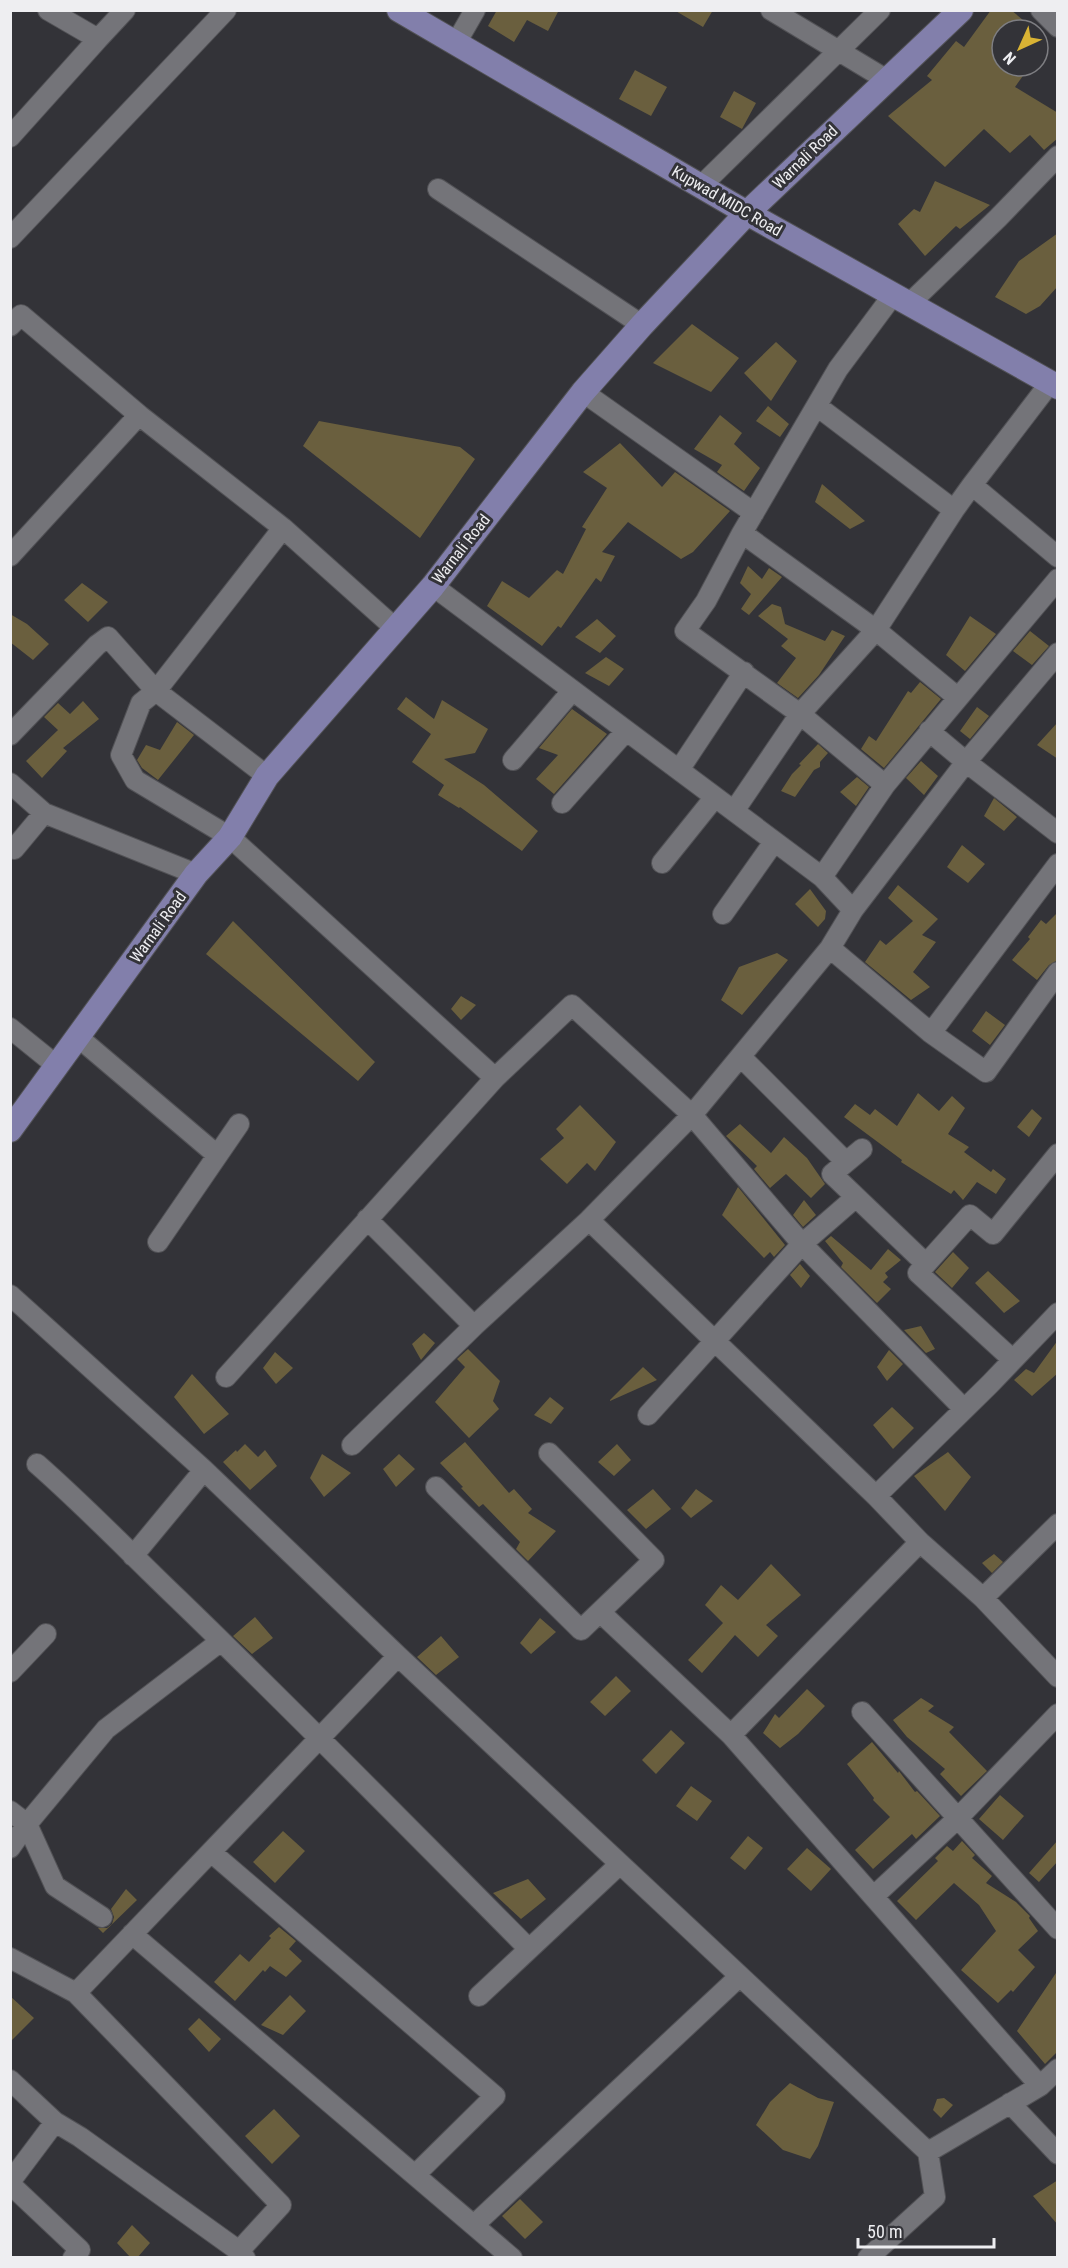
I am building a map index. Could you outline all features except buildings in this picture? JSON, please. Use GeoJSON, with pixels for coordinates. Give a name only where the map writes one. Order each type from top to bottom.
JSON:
{"type":"FeatureCollection","features":[{"type":"Feature","properties":{"kind":"main road","name":"Kupwad MIDC Road"},"geometry":{"type":"LineString","coordinates":[[399,10],[747,213],[1054,385]]}},
{"type":"Feature","properties":{"kind":"main road","name":"Warnali Road"},"geometry":{"type":"LineString","coordinates":[[10,1130],[196,874],[230,837],[267,776],[433,586],[583,392],[747,213],[961,10]]}},
{"type":"Feature","properties":{"kind":"street"},"geometry":{"type":"LineString","coordinates":[[48,10],[98,39]]}},
{"type":"Feature","properties":{"kind":"street"},"geometry":{"type":"LineString","coordinates":[[10,136],[125,10]]}},
{"type":"Feature","properties":{"kind":"street"},"geometry":{"type":"LineString","coordinates":[[10,238],[226,10]]}},
{"type":"Feature","properties":{"kind":"street"},"geometry":{"type":"LineString","coordinates":[[456,44],[475,10]]}},
{"type":"Feature","properties":{"kind":"street"},"geometry":{"type":"LineString","coordinates":[[771,10],[887,80]]}},
{"type":"Feature","properties":{"kind":"street"},"geometry":{"type":"LineString","coordinates":[[793,10],[812,35]]}},
{"type":"Feature","properties":{"kind":"street"},"geometry":{"type":"LineString","coordinates":[[701,186],[840,52],[880,10]]}},
{"type":"Feature","properties":{"kind":"street"},"geometry":{"type":"LineString","coordinates":[[1041,10],[1058,27]]}},
{"type":"Feature","properties":{"kind":"street"},"geometry":{"type":"LineString","coordinates":[[885,785],[800,714],[685,630],[706,601],[742,533],[838,369],[901,299],[998,218],[1058,156]]}},
{"type":"Feature","properties":{"kind":"street"},"geometry":{"type":"LineString","coordinates":[[438,189],[642,325]]}},
{"type":"Feature","properties":{"kind":"street"},"geometry":{"type":"LineString","coordinates":[[10,327],[21,315],[139,415],[283,528],[396,629]]}},
{"type":"Feature","properties":{"kind":"street"},"geometry":{"type":"LineString","coordinates":[[734,811],[800,714],[876,630],[972,485],[1054,385]]}},
{"type":"Feature","properties":{"kind":"street"},"geometry":{"type":"LineString","coordinates":[[583,392],[754,513]]}},
{"type":"Feature","properties":{"kind":"street"},"geometry":{"type":"LineString","coordinates":[[817,406],[954,510]]}},
{"type":"Feature","properties":{"kind":"street"},"geometry":{"type":"LineString","coordinates":[[10,556],[139,415]]}},
{"type":"Feature","properties":{"kind":"street"},"geometry":{"type":"LineString","coordinates":[[972,485],[1058,557]]}},
{"type":"Feature","properties":{"kind":"street"},"geometry":{"type":"LineString","coordinates":[[283,528],[156,692],[141,703],[121,754],[135,780],[230,837],[495,1078]]}},
{"type":"Feature","properties":{"kind":"street"},"geometry":{"type":"LineString","coordinates":[[742,533],[876,630],[957,697]]}},
{"type":"Feature","properties":{"kind":"street"},"geometry":{"type":"LineString","coordinates":[[822,877],[885,785],[1058,579]]}},
{"type":"Feature","properties":{"kind":"street"},"geometry":{"type":"LineString","coordinates":[[433,586],[822,877],[853,910]]}},
{"type":"Feature","properties":{"kind":"street"},"geometry":{"type":"LineString","coordinates":[[10,735],[97,645],[108,638],[156,692],[267,776]]}},
{"type":"Feature","properties":{"kind":"street"},"geometry":{"type":"LineString","coordinates":[[352,1445],[474,1326],[590,1220],[692,1115],[830,948],[853,910],[966,762],[1057,656]]}},
{"type":"Feature","properties":{"kind":"street"},"geometry":{"type":"LineString","coordinates":[[679,770],[744,672]]}},
{"type":"Feature","properties":{"kind":"street"},"geometry":{"type":"LineString","coordinates":[[513,760],[572,691]]}},
{"type":"Feature","properties":{"kind":"street"},"geometry":{"type":"LineString","coordinates":[[930,730],[966,762],[1058,833]]}},
{"type":"Feature","properties":{"kind":"street"},"geometry":{"type":"LineString","coordinates":[[562,803],[626,731]]}},
{"type":"Feature","properties":{"kind":"street"},"geometry":{"type":"LineString","coordinates":[[10,783],[44,813],[196,874]]}},
{"type":"Feature","properties":{"kind":"street"},"geometry":{"type":"LineString","coordinates":[[662,863],[715,797]]}},
{"type":"Feature","properties":{"kind":"street"},"geometry":{"type":"LineString","coordinates":[[14,849],[44,813]]}},
{"type":"Feature","properties":{"kind":"street"},"geometry":{"type":"LineString","coordinates":[[723,914],[774,842]]}},
{"type":"Feature","properties":{"kind":"street"},"geometry":{"type":"LineString","coordinates":[[931,1033],[1058,864]]}},
{"type":"Feature","properties":{"kind":"street"},"geometry":{"type":"LineString","coordinates":[[830,948],[931,1033],[986,1072],[1058,972]]}},
{"type":"Feature","properties":{"kind":"street"},"geometry":{"type":"LineString","coordinates":[[226,1377],[495,1078],[572,1005],[692,1115],[802,1244],[964,1409]]}},
{"type":"Feature","properties":{"kind":"street"},"geometry":{"type":"LineString","coordinates":[[10,1028],[57,1066]]}},
{"type":"Feature","properties":{"kind":"street"},"geometry":{"type":"LineString","coordinates":[[78,1037],[217,1155]]}},
{"type":"Feature","properties":{"kind":"street"},"geometry":{"type":"LineString","coordinates":[[745,1061],[846,1162]]}},
{"type":"Feature","properties":{"kind":"street"},"geometry":{"type":"LineString","coordinates":[[158,1242],[238,1124]]}},
{"type":"Feature","properties":{"kind":"street"},"geometry":{"type":"LineString","coordinates":[[862,1149],[832,1174],[926,1263]]}},
{"type":"Feature","properties":{"kind":"street"},"geometry":{"type":"LineString","coordinates":[[1013,1360],[918,1273],[970,1215],[993,1234],[1058,1154]]}},
{"type":"Feature","properties":{"kind":"street"},"geometry":{"type":"LineString","coordinates":[[648,1415],[802,1244],[855,1197]]}},
{"type":"Feature","properties":{"kind":"street"},"geometry":{"type":"LineString","coordinates":[[367,1219],[474,1326]]}},
{"type":"Feature","properties":{"kind":"street"},"geometry":{"type":"LineString","coordinates":[[590,1220],[876,1496],[920,1542],[983,1598],[1058,1677]]}},
{"type":"Feature","properties":{"kind":"street"},"geometry":{"type":"LineString","coordinates":[[10,1295],[204,1470],[398,1656],[928,2152],[935,2197],[868,2258]]}},
{"type":"Feature","properties":{"kind":"street"},"geometry":{"type":"LineString","coordinates":[[876,1496],[1058,1313]]}},
{"type":"Feature","properties":{"kind":"street"},"geometry":{"type":"LineString","coordinates":[[436,1487],[582,1630],[654,1560],[549,1453]]}},
{"type":"Feature","properties":{"kind":"street"},"geometry":{"type":"LineString","coordinates":[[37,1464],[89,1510],[133,1556],[320,1737],[529,1949]]}},
{"type":"Feature","properties":{"kind":"street"},"geometry":{"type":"LineString","coordinates":[[133,1556],[204,1470]]}},
{"type":"Feature","properties":{"kind":"street"},"geometry":{"type":"LineString","coordinates":[[983,1598],[1058,1524]]}},
{"type":"Feature","properties":{"kind":"street"},"geometry":{"type":"LineString","coordinates":[[731,1735],[920,1542]]}},
{"type":"Feature","properties":{"kind":"street"},"geometry":{"type":"LineString","coordinates":[[600,1612],[731,1735],[1040,2086]]}},
{"type":"Feature","properties":{"kind":"street"},"geometry":{"type":"LineString","coordinates":[[10,1672],[46,1634]]}},
{"type":"Feature","properties":{"kind":"street"},"geometry":{"type":"LineString","coordinates":[[10,1848],[27,1824],[106,1730],[221,1641]]}},
{"type":"Feature","properties":{"kind":"street"},"geometry":{"type":"LineString","coordinates":[[76,1993],[398,1656]]}},
{"type":"Feature","properties":{"kind":"street"},"geometry":{"type":"LineString","coordinates":[[862,1712],[1058,1929]]}},
{"type":"Feature","properties":{"kind":"street"},"geometry":{"type":"LineString","coordinates":[[874,1896],[958,1818],[1058,1714]]}},
{"type":"Feature","properties":{"kind":"street"},"geometry":{"type":"LineString","coordinates":[[10,1812],[27,1824],[55,1886],[102,1917]]}},
{"type":"Feature","properties":{"kind":"street"},"geometry":{"type":"LineString","coordinates":[[211,1852],[495,2096],[415,2175]]}},
{"type":"Feature","properties":{"kind":"street"},"geometry":{"type":"LineString","coordinates":[[479,1996],[620,1864]]}},
{"type":"Feature","properties":{"kind":"street"},"geometry":{"type":"LineString","coordinates":[[132,1934],[512,2258]]}},
{"type":"Feature","properties":{"kind":"street"},"geometry":{"type":"LineString","coordinates":[[10,1958],[76,1993],[281,2205],[242,2254],[80,2137],[55,2122],[10,2080]]}},
{"type":"Feature","properties":{"kind":"street"},"geometry":{"type":"LineString","coordinates":[[474,2225],[740,1976]]}},
{"type":"Feature","properties":{"kind":"street"},"geometry":{"type":"LineString","coordinates":[[928,2152],[1040,2086],[1058,2069]]}},
{"type":"Feature","properties":{"kind":"street"},"geometry":{"type":"LineString","coordinates":[[1010,2103],[1058,2154]]}},
{"type":"Feature","properties":{"kind":"street"},"geometry":{"type":"LineString","coordinates":[[55,2122],[10,2183],[80,2250],[73,2258]]}}]}
